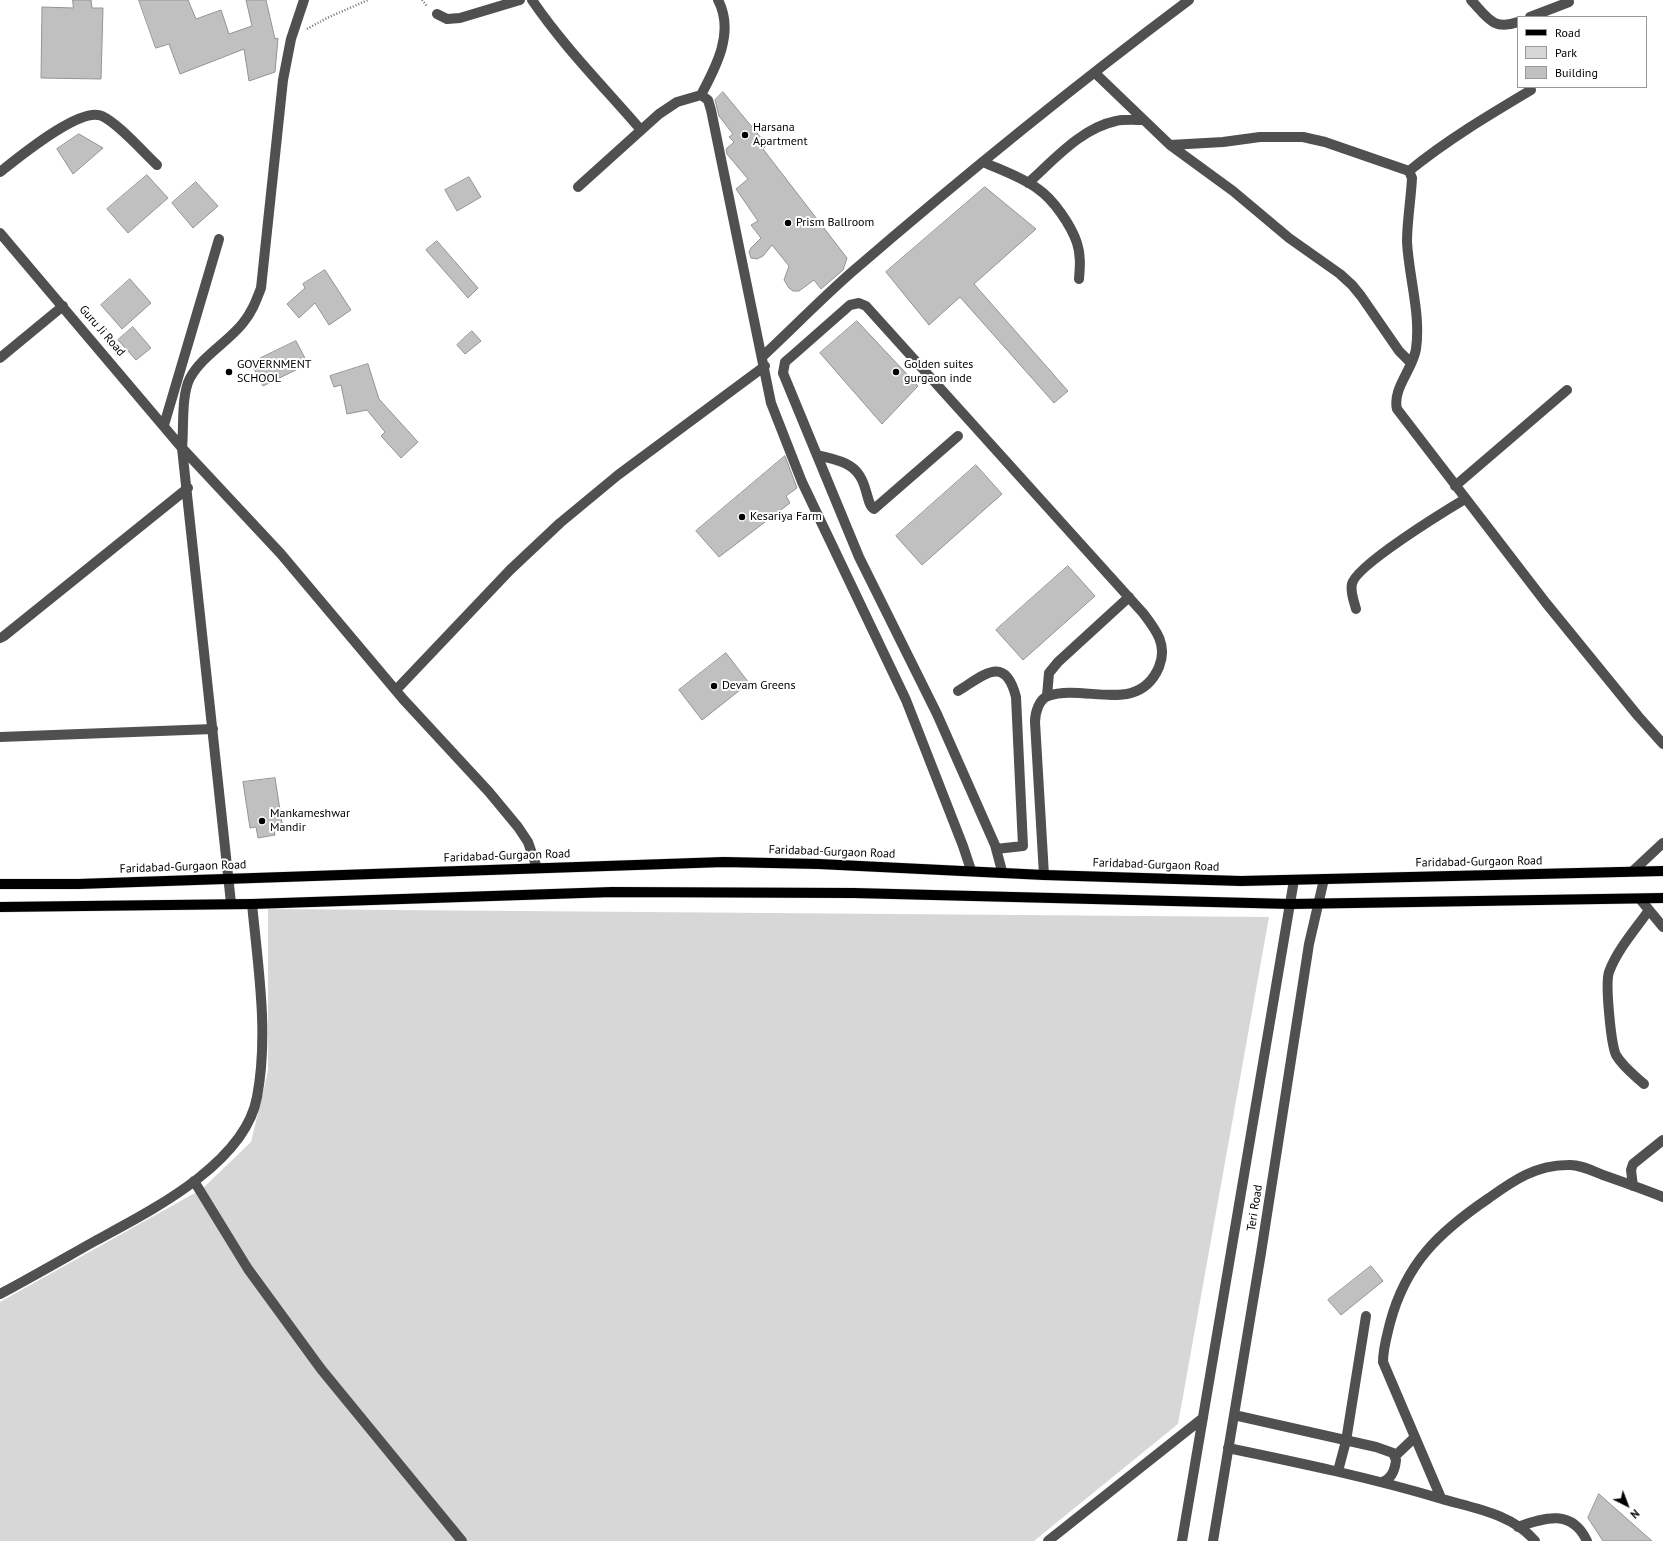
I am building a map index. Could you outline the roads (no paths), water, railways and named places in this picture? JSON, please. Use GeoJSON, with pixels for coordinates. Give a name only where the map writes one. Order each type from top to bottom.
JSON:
{"type":"FeatureCollection","features":[{"type":"Feature","properties":{"kind":"main road","name":"Faridabad-Gurgaon Road"},"geometry":{"type":"LineString","coordinates":[[0,884],[78,884],[724,862],[1002,871],[1044,875],[1187,880],[1294,880],[1663,871]]}},
{"type":"Feature","properties":{"kind":"main road"},"geometry":{"type":"LineString","coordinates":[[0,907],[232,903],[252,904],[612,892],[718,892],[1130,899],[1291,904],[1663,898]]}},
{"type":"Feature","properties":{"kind":"street"},"geometry":{"type":"LineString","coordinates":[[232,903],[228,879],[188,488],[182,448],[185,394],[190,378],[201,363],[243,323],[253,309],[261,288],[283,80],[292,39],[304,0]]}},
{"type":"Feature","properties":{"kind":"street"},"geometry":{"type":"LineString","coordinates":[[437,14],[447,19],[460,18],[520,0]]}},
{"type":"Feature","properties":{"kind":"street"},"geometry":{"type":"LineString","coordinates":[[532,0],[549,26],[586,70],[641,130]]}},
{"type":"Feature","properties":{"kind":"street"},"geometry":{"type":"LineString","coordinates":[[578,187],[659,114],[677,102],[701,95],[714,72],[725,36],[725,23],[718,0]]}},
{"type":"Feature","properties":{"kind":"street"},"geometry":{"type":"LineString","coordinates":[[396,690],[510,570],[560,523],[618,475],[764,361],[852,272],[983,162],[1189,0]]}},
{"type":"Feature","properties":{"kind":"street"},"geometry":{"type":"LineString","coordinates":[[1471,0],[1489,20],[1499,26],[1508,26],[1517,22]]}},
{"type":"Feature","properties":{"kind":"street"},"geometry":{"type":"LineString","coordinates":[[1533,16],[1569,2]]}},
{"type":"Feature","properties":{"kind":"street"},"geometry":{"type":"LineString","coordinates":[[1095,73],[1170,145],[1233,191],[1311,255],[1340,274],[1361,296],[1399,352],[1411,363]]}},
{"type":"Feature","properties":{"kind":"street"},"geometry":{"type":"LineString","coordinates":[[1409,171],[1434,150],[1531,90]]}},
{"type":"Feature","properties":{"kind":"street"},"geometry":{"type":"LineString","coordinates":[[701,95],[708,100],[711,110],[735,234],[764,361],[771,402],[802,482],[906,700],[971,870]]}},
{"type":"Feature","properties":{"kind":"street"},"geometry":{"type":"LineString","coordinates":[[0,172],[47,137],[80,118],[91,115],[101,115],[112,122],[157,165]]}},
{"type":"Feature","properties":{"kind":"street"},"geometry":{"type":"LineString","coordinates":[[1028,183],[1077,140],[1096,128],[1116,121],[1144,120]]}},
{"type":"Feature","properties":{"kind":"street"},"geometry":{"type":"LineString","coordinates":[[1170,145],[1260,137],[1302,137],[1325,142],[1409,171],[1412,178],[1407,242],[1418,326],[1416,350],[1397,395],[1397,409],[1464,498],[1614,687],[1663,744]]}},
{"type":"Feature","properties":{"kind":"street"},"geometry":{"type":"LineString","coordinates":[[983,162],[1038,188],[1050,199],[1074,237],[1080,260],[1079,279]]}},
{"type":"Feature","properties":{"kind":"street","name":"Guru Ji Road"},"geometry":{"type":"LineString","coordinates":[[0,234],[164,424],[182,448],[281,554],[396,690],[518,827],[528,842],[537,868]]}},
{"type":"Feature","properties":{"kind":"street"},"geometry":{"type":"LineString","coordinates":[[164,424],[219,239]]}},
{"type":"Feature","properties":{"kind":"street"},"geometry":{"type":"LineString","coordinates":[[1002,871],[996,849],[937,714],[859,556],[783,373],[785,362],[850,305],[859,303],[866,306],[1153,625],[1163,647],[1162,659],[1156,673],[1138,692],[1126,695],[1067,694],[1047,696]]}},
{"type":"Feature","properties":{"kind":"street"},"geometry":{"type":"LineString","coordinates":[[0,358],[63,306]]}},
{"type":"Feature","properties":{"kind":"street"},"geometry":{"type":"LineString","coordinates":[[1455,486],[1567,390]]}},
{"type":"Feature","properties":{"kind":"street"},"geometry":{"type":"LineString","coordinates":[[817,455],[850,466],[859,473],[864,482],[869,504],[874,509],[958,436]]}},
{"type":"Feature","properties":{"kind":"street"},"geometry":{"type":"LineString","coordinates":[[0,638],[188,488]]}},
{"type":"Feature","properties":{"kind":"street"},"geometry":{"type":"LineString","coordinates":[[1356,609],[1352,583],[1356,576],[1387,551],[1464,498]]}},
{"type":"Feature","properties":{"kind":"street"},"geometry":{"type":"LineString","coordinates":[[1044,875],[1036,717],[1039,705],[1047,696],[1049,673],[1058,662],[1129,597]]}},
{"type":"Feature","properties":{"kind":"street"},"geometry":{"type":"LineString","coordinates":[[958,691],[990,671],[999,670],[1007,675],[1013,685],[1016,697],[1023,846],[996,849]]}},
{"type":"Feature","properties":{"kind":"street"},"geometry":{"type":"LineString","coordinates":[[0,737],[213,729]]}},
{"type":"Feature","properties":{"kind":"street"},"geometry":{"type":"LineString","coordinates":[[1633,871],[1663,843]]}},
{"type":"Feature","properties":{"kind":"street","name":"Teri Road"},"geometry":{"type":"LineString","coordinates":[[1213,1541],[1318,903],[1324,879]]}},
{"type":"Feature","properties":{"kind":"street"},"geometry":{"type":"LineString","coordinates":[[1182,1541],[1294,880]]}},
{"type":"Feature","properties":{"kind":"street"},"geometry":{"type":"LineString","coordinates":[[1640,899],[1663,927]]}},
{"type":"Feature","properties":{"kind":"street"},"geometry":{"type":"LineString","coordinates":[[0,1294],[165,1202],[208,1171],[240,1137],[251,1117],[257,1098],[262,1049],[259,982],[252,904]]}},
{"type":"Feature","properties":{"kind":"street"},"geometry":{"type":"LineString","coordinates":[[1644,1084],[1622,1064],[1615,1053],[1607,988],[1608,974],[1615,958],[1649,910]]}},
{"type":"Feature","properties":{"kind":"street"},"geometry":{"type":"LineString","coordinates":[[1634,1186],[1631,1170],[1633,1164],[1663,1140]]}},
{"type":"Feature","properties":{"kind":"street"},"geometry":{"type":"LineString","coordinates":[[1441,1498],[1383,1362],[1383,1349],[1399,1293],[1412,1270],[1429,1247],[1462,1216],[1519,1176],[1546,1166],[1570,1164],[1663,1197]]}},
{"type":"Feature","properties":{"kind":"street"},"geometry":{"type":"LineString","coordinates":[[194,1181],[248,1269],[321,1369],[462,1541]]}},
{"type":"Feature","properties":{"kind":"street"},"geometry":{"type":"LineString","coordinates":[[1338,1471],[1346,1440],[1366,1316]]}},
{"type":"Feature","properties":{"kind":"street"},"geometry":{"type":"LineString","coordinates":[[1234,1415],[1376,1447],[1393,1453],[1396,1464],[1392,1475],[1387,1480],[1382,1482]]}},
{"type":"Feature","properties":{"kind":"street"},"geometry":{"type":"LineString","coordinates":[[1048,1541],[1203,1418]]}},
{"type":"Feature","properties":{"kind":"street"},"geometry":{"type":"LineString","coordinates":[[1395,1456],[1415,1437]]}},
{"type":"Feature","properties":{"kind":"street"},"geometry":{"type":"LineString","coordinates":[[1228,1448],[1338,1471],[1441,1498],[1493,1514],[1518,1527],[1535,1541]]}},
{"type":"Feature","properties":{"kind":"street"},"geometry":{"type":"LineString","coordinates":[[1518,1527],[1546,1518],[1557,1518],[1572,1522],[1580,1529],[1587,1541]]}},
{"type":"Feature","properties":{"kind":"place","name":"Harsana Apartment"},"geometry":{"type":"Point","coordinates":[745,135]}},
{"type":"Feature","properties":{"kind":"place","name":"Prism Ballroom"},"geometry":{"type":"Point","coordinates":[788,223]}},
{"type":"Feature","properties":{"kind":"place","name":"GOVERNMENT SCHOOL"},"geometry":{"type":"Point","coordinates":[229,372]}},
{"type":"Feature","properties":{"kind":"place","name":"Golden suites gurgaon inde"},"geometry":{"type":"Point","coordinates":[896,372]}},
{"type":"Feature","properties":{"kind":"place","name":"Kesariya Farm"},"geometry":{"type":"Point","coordinates":[742,517]}},
{"type":"Feature","properties":{"kind":"place","name":"Devam Greens"},"geometry":{"type":"Point","coordinates":[714,686]}},
{"type":"Feature","properties":{"kind":"place","name":"Mankameshwar Mandir"},"geometry":{"type":"Point","coordinates":[262,821]}}]}
